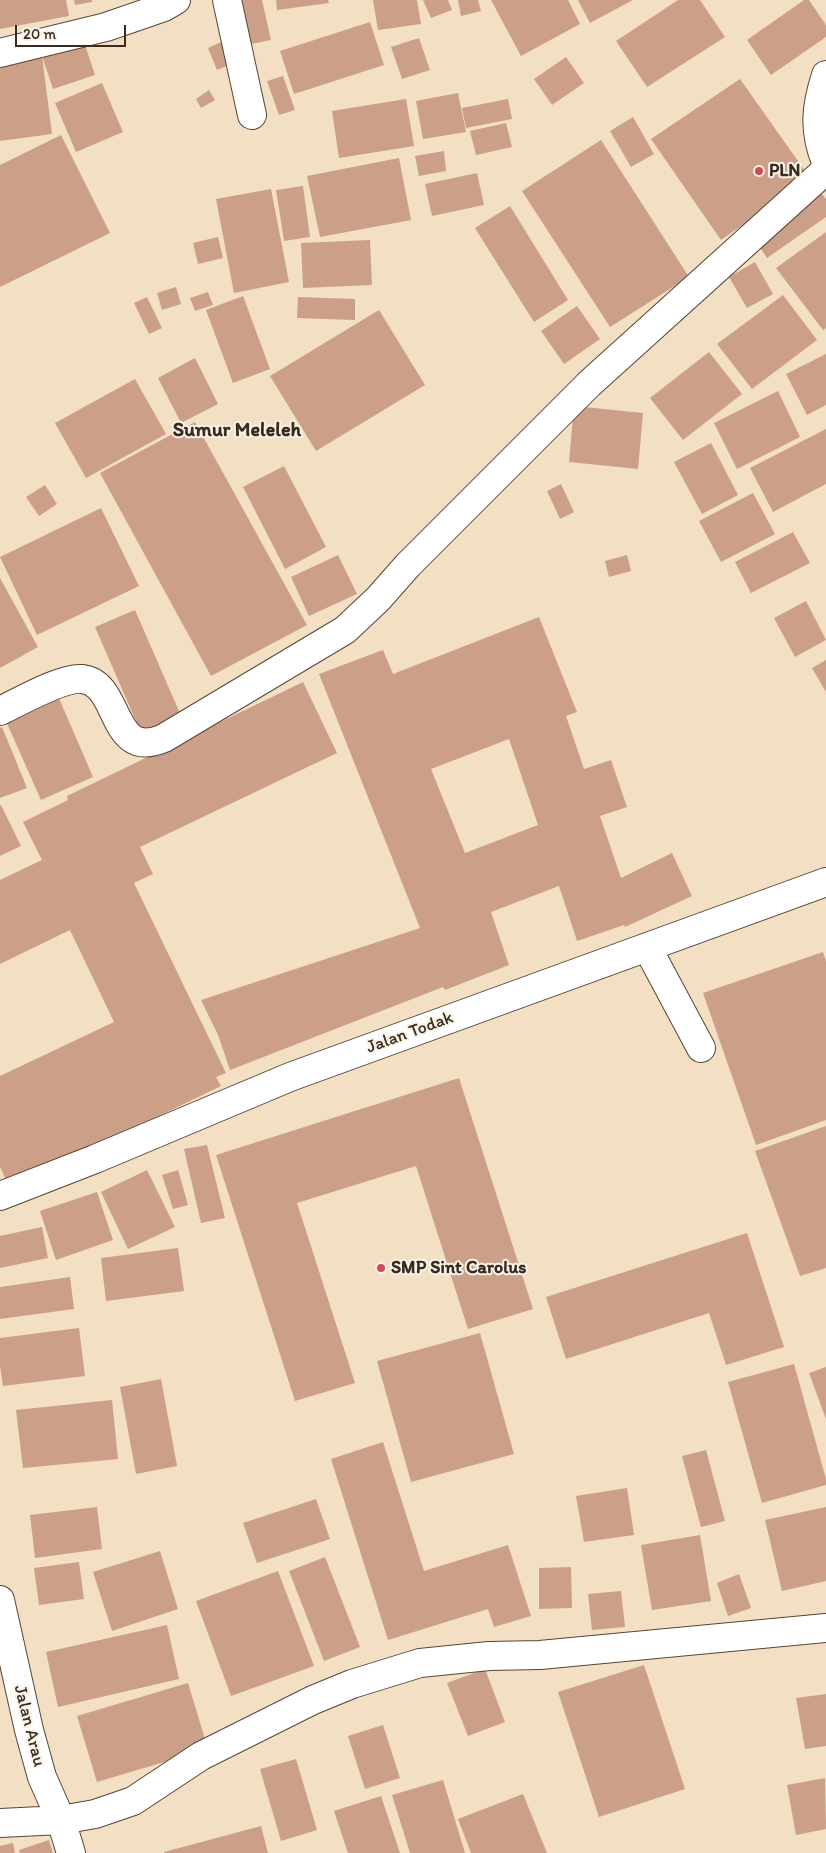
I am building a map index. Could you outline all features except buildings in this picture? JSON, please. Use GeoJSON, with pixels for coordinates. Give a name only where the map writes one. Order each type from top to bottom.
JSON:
{"type":"FeatureCollection","features":[{"type":"Feature","properties":{"kind":"street"},"geometry":{"type":"LineString","coordinates":[[0,53],[106,27],[164,7],[176,0]]}},
{"type":"Feature","properties":{"kind":"street"},"geometry":{"type":"LineString","coordinates":[[227,0],[252,115]]}},
{"type":"Feature","properties":{"kind":"street"},"geometry":{"type":"LineString","coordinates":[[826,75],[820,95],[816,121],[819,144],[826,162]]}},
{"type":"Feature","properties":{"kind":"street"},"geometry":{"type":"LineString","coordinates":[[0,711],[68,680],[83,679],[99,686],[128,736],[140,742],[153,743],[345,630],[378,599],[408,565],[590,384],[826,170]]}},
{"type":"Feature","properties":{"kind":"street","name":"Jalan Todak"},"geometry":{"type":"LineString","coordinates":[[0,1196],[95,1159],[290,1076],[826,882]]}},
{"type":"Feature","properties":{"kind":"street"},"geometry":{"type":"LineString","coordinates":[[647,947],[701,1048]]}},
{"type":"Feature","properties":{"kind":"street","name":"Jalan Arau"},"geometry":{"type":"LineString","coordinates":[[0,1600],[29,1730],[42,1777],[61,1820],[71,1853]]}},
{"type":"Feature","properties":{"kind":"street"},"geometry":{"type":"LineString","coordinates":[[0,1823],[61,1820],[95,1814],[133,1800],[201,1756],[313,1700],[352,1684],[420,1663],[489,1656],[540,1655],[826,1628]]}},
{"type":"Feature","properties":{"kind":"place","name":"PLN"},"geometry":{"type":"Point","coordinates":[759,171]}},
{"type":"Feature","properties":{"kind":"place","name":"SMP Sint Carolus"},"geometry":{"type":"Point","coordinates":[381,1268]}},
{"type":"Feature","properties":{"kind":"district","name":"Sumur Meleleh"},"geometry":{"type":"Point","coordinates":[237,431]}}]}
